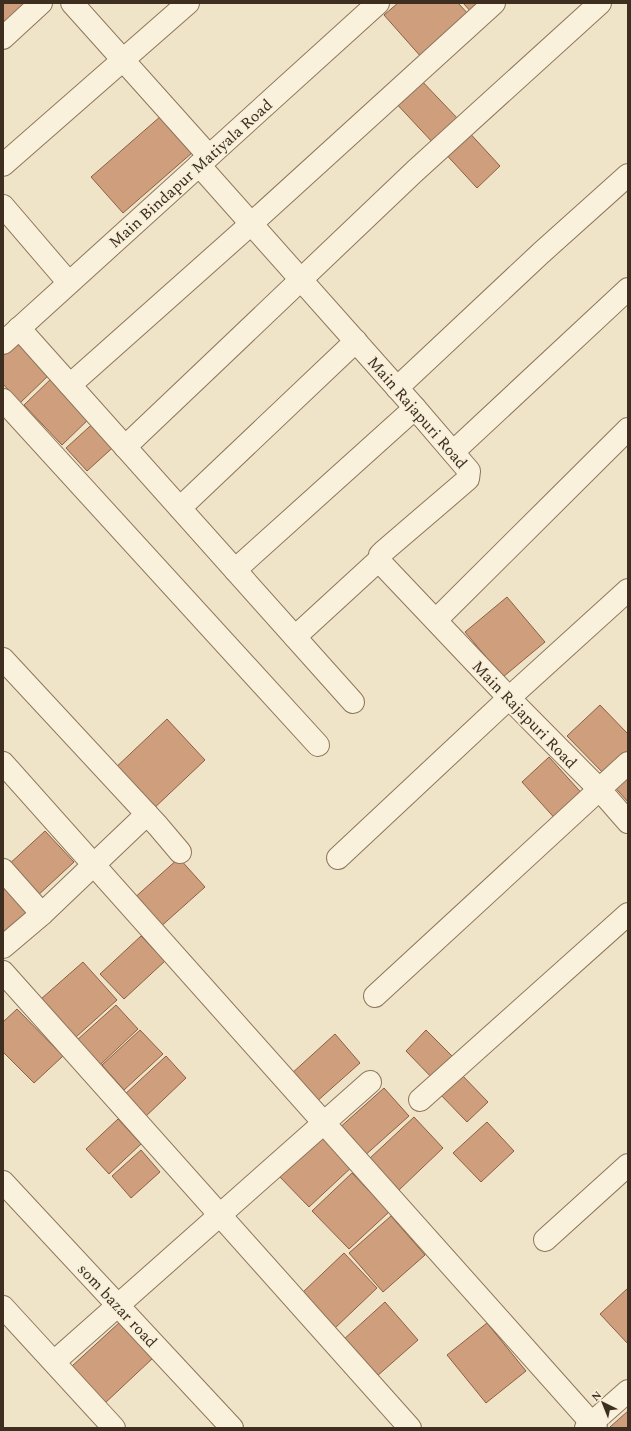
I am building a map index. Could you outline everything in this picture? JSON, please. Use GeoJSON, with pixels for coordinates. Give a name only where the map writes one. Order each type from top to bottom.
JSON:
{"type":"FeatureCollection","features":[{"type":"Feature","properties":{"kind":"street"},"geometry":{"type":"LineString","coordinates":[[3,38],[41,3]]}},
{"type":"Feature","properties":{"kind":"street","name":"Main Rajapuri Road"},"geometry":{"type":"LineString","coordinates":[[72,3],[124,60],[204,161],[251,224],[470,471],[468,478],[384,551],[380,555],[380,559],[509,698],[600,790],[628,822]]}},
{"type":"Feature","properties":{"kind":"street"},"geometry":{"type":"LineString","coordinates":[[3,165],[188,3]]}},
{"type":"Feature","properties":{"kind":"street","name":"Main Bindapur Matiyala Road"},"geometry":{"type":"LineString","coordinates":[[3,343],[378,3]]}},
{"type":"Feature","properties":{"kind":"street"},"geometry":{"type":"LineString","coordinates":[[70,385],[251,224],[494,3]]}},
{"type":"Feature","properties":{"kind":"street"},"geometry":{"type":"LineString","coordinates":[[125,447],[302,280],[414,171],[600,3]]}},
{"type":"Feature","properties":{"kind":"street"},"geometry":{"type":"LineString","coordinates":[[397,388],[542,252],[628,175]]}},
{"type":"Feature","properties":{"kind":"street"},"geometry":{"type":"LineString","coordinates":[[3,206],[69,283]]}},
{"type":"Feature","properties":{"kind":"street"},"geometry":{"type":"LineString","coordinates":[[453,452],[628,289]]}},
{"type":"Feature","properties":{"kind":"street"},"geometry":{"type":"LineString","coordinates":[[19,328],[353,702]]}},
{"type":"Feature","properties":{"kind":"street"},"geometry":{"type":"LineString","coordinates":[[180,508],[356,341]]}},
{"type":"Feature","properties":{"kind":"street"},"geometry":{"type":"LineString","coordinates":[[3,400],[318,745]]}},
{"type":"Feature","properties":{"kind":"street"},"geometry":{"type":"LineString","coordinates":[[235,570],[415,408]]}},
{"type":"Feature","properties":{"kind":"street"},"geometry":{"type":"LineString","coordinates":[[436,620],[628,429]]}},
{"type":"Feature","properties":{"kind":"street"},"geometry":{"type":"LineString","coordinates":[[295,637],[380,559]]}},
{"type":"Feature","properties":{"kind":"street"},"geometry":{"type":"LineString","coordinates":[[338,858],[509,698],[628,590]]}},
{"type":"Feature","properties":{"kind":"street"},"geometry":{"type":"LineString","coordinates":[[3,659],[147,814],[180,852]]}},
{"type":"Feature","properties":{"kind":"street"},"geometry":{"type":"LineString","coordinates":[[3,763],[591,1426],[628,1391]]}},
{"type":"Feature","properties":{"kind":"street"},"geometry":{"type":"LineString","coordinates":[[375,996],[628,763]]}},
{"type":"Feature","properties":{"kind":"street"},"geometry":{"type":"LineString","coordinates":[[3,947],[42,914],[147,814]]}},
{"type":"Feature","properties":{"kind":"street"},"geometry":{"type":"LineString","coordinates":[[3,870],[42,914]]}},
{"type":"Feature","properties":{"kind":"street"},"geometry":{"type":"LineString","coordinates":[[420,1100],[628,914]]}},
{"type":"Feature","properties":{"kind":"street"},"geometry":{"type":"LineString","coordinates":[[3,972],[410,1428]]}},
{"type":"Feature","properties":{"kind":"street"},"geometry":{"type":"LineString","coordinates":[[54,1362],[370,1082]]}},
{"type":"Feature","properties":{"kind":"street"},"geometry":{"type":"LineString","coordinates":[[545,1240],[628,1165]]}},
{"type":"Feature","properties":{"kind":"street","name":"som bazar road"},"geometry":{"type":"LineString","coordinates":[[3,1182],[232,1428]]}},
{"type":"Feature","properties":{"kind":"street"},"geometry":{"type":"LineString","coordinates":[[3,1307],[114,1428]]}},
{"type":"Feature","properties":{"kind":"building"},"geometry":{"type":"Polygon","coordinates":[[[3,3],[38,3],[3,36],[3,3]]]}},
{"type":"Feature","properties":{"kind":"building"},"geometry":{"type":"Polygon","coordinates":[[[398,3],[458,3],[470,16],[422,58],[384,15],[398,3]]]}},
{"type":"Feature","properties":{"kind":"building"},"geometry":{"type":"Polygon","coordinates":[[[463,3],[485,3],[473,14],[463,3]]]}},
{"type":"Feature","properties":{"kind":"building"},"geometry":{"type":"Polygon","coordinates":[[[418,77],[460,121],[435,145],[393,100],[418,77]]]}},
{"type":"Feature","properties":{"kind":"building"},"geometry":{"type":"Polygon","coordinates":[[[161,116],[193,152],[123,213],[91,177],[161,116]]]}},
{"type":"Feature","properties":{"kind":"building"},"geometry":{"type":"Polygon","coordinates":[[[465,128],[500,166],[477,188],[442,150],[465,128]]]}},
{"type":"Feature","properties":{"kind":"building"},"geometry":{"type":"Polygon","coordinates":[[[20,340],[51,373],[20,403],[3,384],[3,356],[20,340]]]}},
{"type":"Feature","properties":{"kind":"building"},"geometry":{"type":"Polygon","coordinates":[[[55,375],[93,415],[62,445],[24,405],[55,375]]]}},
{"type":"Feature","properties":{"kind":"building"},"geometry":{"type":"Polygon","coordinates":[[[99,418],[120,441],[87,471],[66,448],[99,418]]]}},
{"type":"Feature","properties":{"kind":"building"},"geometry":{"type":"Polygon","coordinates":[[[507,597],[545,642],[503,677],[465,632],[507,597]]]}},
{"type":"Feature","properties":{"kind":"building"},"geometry":{"type":"Polygon","coordinates":[[[600,705],[628,734],[628,754],[606,776],[567,736],[600,705]]]}},
{"type":"Feature","properties":{"kind":"building"},"geometry":{"type":"Polygon","coordinates":[[[167,719],[205,760],[150,812],[112,771],[167,719]]]}},
{"type":"Feature","properties":{"kind":"building"},"geometry":{"type":"Polygon","coordinates":[[[549,757],[586,798],[559,823],[522,782],[549,757]]]}},
{"type":"Feature","properties":{"kind":"building"},"geometry":{"type":"Polygon","coordinates":[[[628,767],[628,802],[611,783],[628,767]]]}},
{"type":"Feature","properties":{"kind":"building"},"geometry":{"type":"Polygon","coordinates":[[[45,831],[74,862],[35,898],[6,867],[45,831]]]}},
{"type":"Feature","properties":{"kind":"building"},"geometry":{"type":"Polygon","coordinates":[[[179,858],[205,887],[158,929],[132,900],[179,858]]]}},
{"type":"Feature","properties":{"kind":"building"},"geometry":{"type":"Polygon","coordinates":[[[3,881],[32,907],[3,934],[3,881]]]}},
{"type":"Feature","properties":{"kind":"building"},"geometry":{"type":"Polygon","coordinates":[[[141,936],[165,961],[124,999],[100,974],[141,936]]]}},
{"type":"Feature","properties":{"kind":"building"},"geometry":{"type":"Polygon","coordinates":[[[83,962],[117,1000],[76,1037],[41,999],[83,962]]]}},
{"type":"Feature","properties":{"kind":"building"},"geometry":{"type":"Polygon","coordinates":[[[116,1005],[138,1029],[100,1065],[77,1040],[116,1005]]]}},
{"type":"Feature","properties":{"kind":"building"},"geometry":{"type":"Polygon","coordinates":[[[17,1009],[63,1056],[34,1083],[3,1052],[3,1022],[17,1009]]]}},
{"type":"Feature","properties":{"kind":"building"},"geometry":{"type":"Polygon","coordinates":[[[140,1030],[163,1054],[124,1090],[102,1065],[140,1030]]]}},
{"type":"Feature","properties":{"kind":"building"},"geometry":{"type":"Polygon","coordinates":[[[426,1030],[457,1061],[436,1082],[406,1051],[426,1030]]]}},
{"type":"Feature","properties":{"kind":"building"},"geometry":{"type":"Polygon","coordinates":[[[335,1034],[360,1063],[315,1103],[290,1075],[335,1034]]]}},
{"type":"Feature","properties":{"kind":"building"},"geometry":{"type":"Polygon","coordinates":[[[166,1056],[186,1078],[144,1118],[123,1096],[166,1056]]]}},
{"type":"Feature","properties":{"kind":"building"},"geometry":{"type":"Polygon","coordinates":[[[459,1072],[488,1102],[467,1122],[438,1092],[459,1072]]]}},
{"type":"Feature","properties":{"kind":"building"},"geometry":{"type":"Polygon","coordinates":[[[384,1088],[409,1116],[362,1158],[337,1130],[384,1088]]]}},
{"type":"Feature","properties":{"kind":"building"},"geometry":{"type":"Polygon","coordinates":[[[414,1117],[443,1148],[399,1190],[369,1159],[414,1117]]]}},
{"type":"Feature","properties":{"kind":"building"},"geometry":{"type":"Polygon","coordinates":[[[118,1119],[141,1144],[109,1174],[86,1149],[118,1119]]]}},
{"type":"Feature","properties":{"kind":"building"},"geometry":{"type":"Polygon","coordinates":[[[487,1122],[514,1151],[481,1182],[453,1153],[487,1122]]]}},
{"type":"Feature","properties":{"kind":"building"},"geometry":{"type":"Polygon","coordinates":[[[325,1133],[354,1165],[309,1207],[279,1176],[325,1133]]]}},
{"type":"Feature","properties":{"kind":"building"},"geometry":{"type":"Polygon","coordinates":[[[141,1150],[160,1172],[131,1198],[112,1176],[141,1150]]]}},
{"type":"Feature","properties":{"kind":"building"},"geometry":{"type":"Polygon","coordinates":[[[352,1173],[389,1212],[349,1249],[312,1211],[352,1173]]]}},
{"type":"Feature","properties":{"kind":"building"},"geometry":{"type":"Polygon","coordinates":[[[391,1216],[425,1255],[383,1292],[349,1253],[391,1216]]]}},
{"type":"Feature","properties":{"kind":"building"},"geometry":{"type":"Polygon","coordinates":[[[344,1253],[377,1288],[335,1328],[302,1293],[344,1253]]]}},
{"type":"Feature","properties":{"kind":"building"},"geometry":{"type":"Polygon","coordinates":[[[628,1288],[628,1344],[600,1314],[628,1288]]]}},
{"type":"Feature","properties":{"kind":"building"},"geometry":{"type":"Polygon","coordinates":[[[385,1302],[418,1340],[376,1377],[343,1340],[385,1302]]]}},
{"type":"Feature","properties":{"kind":"building"},"geometry":{"type":"Polygon","coordinates":[[[120,1322],[153,1358],[104,1404],[71,1367],[120,1322]]]}},
{"type":"Feature","properties":{"kind":"building"},"geometry":{"type":"Polygon","coordinates":[[[487,1323],[526,1371],[486,1403],[447,1355],[487,1323]]]}},
{"type":"Feature","properties":{"kind":"building"},"geometry":{"type":"Polygon","coordinates":[[[628,1411],[628,1428],[610,1427],[628,1411]]]}}]}
